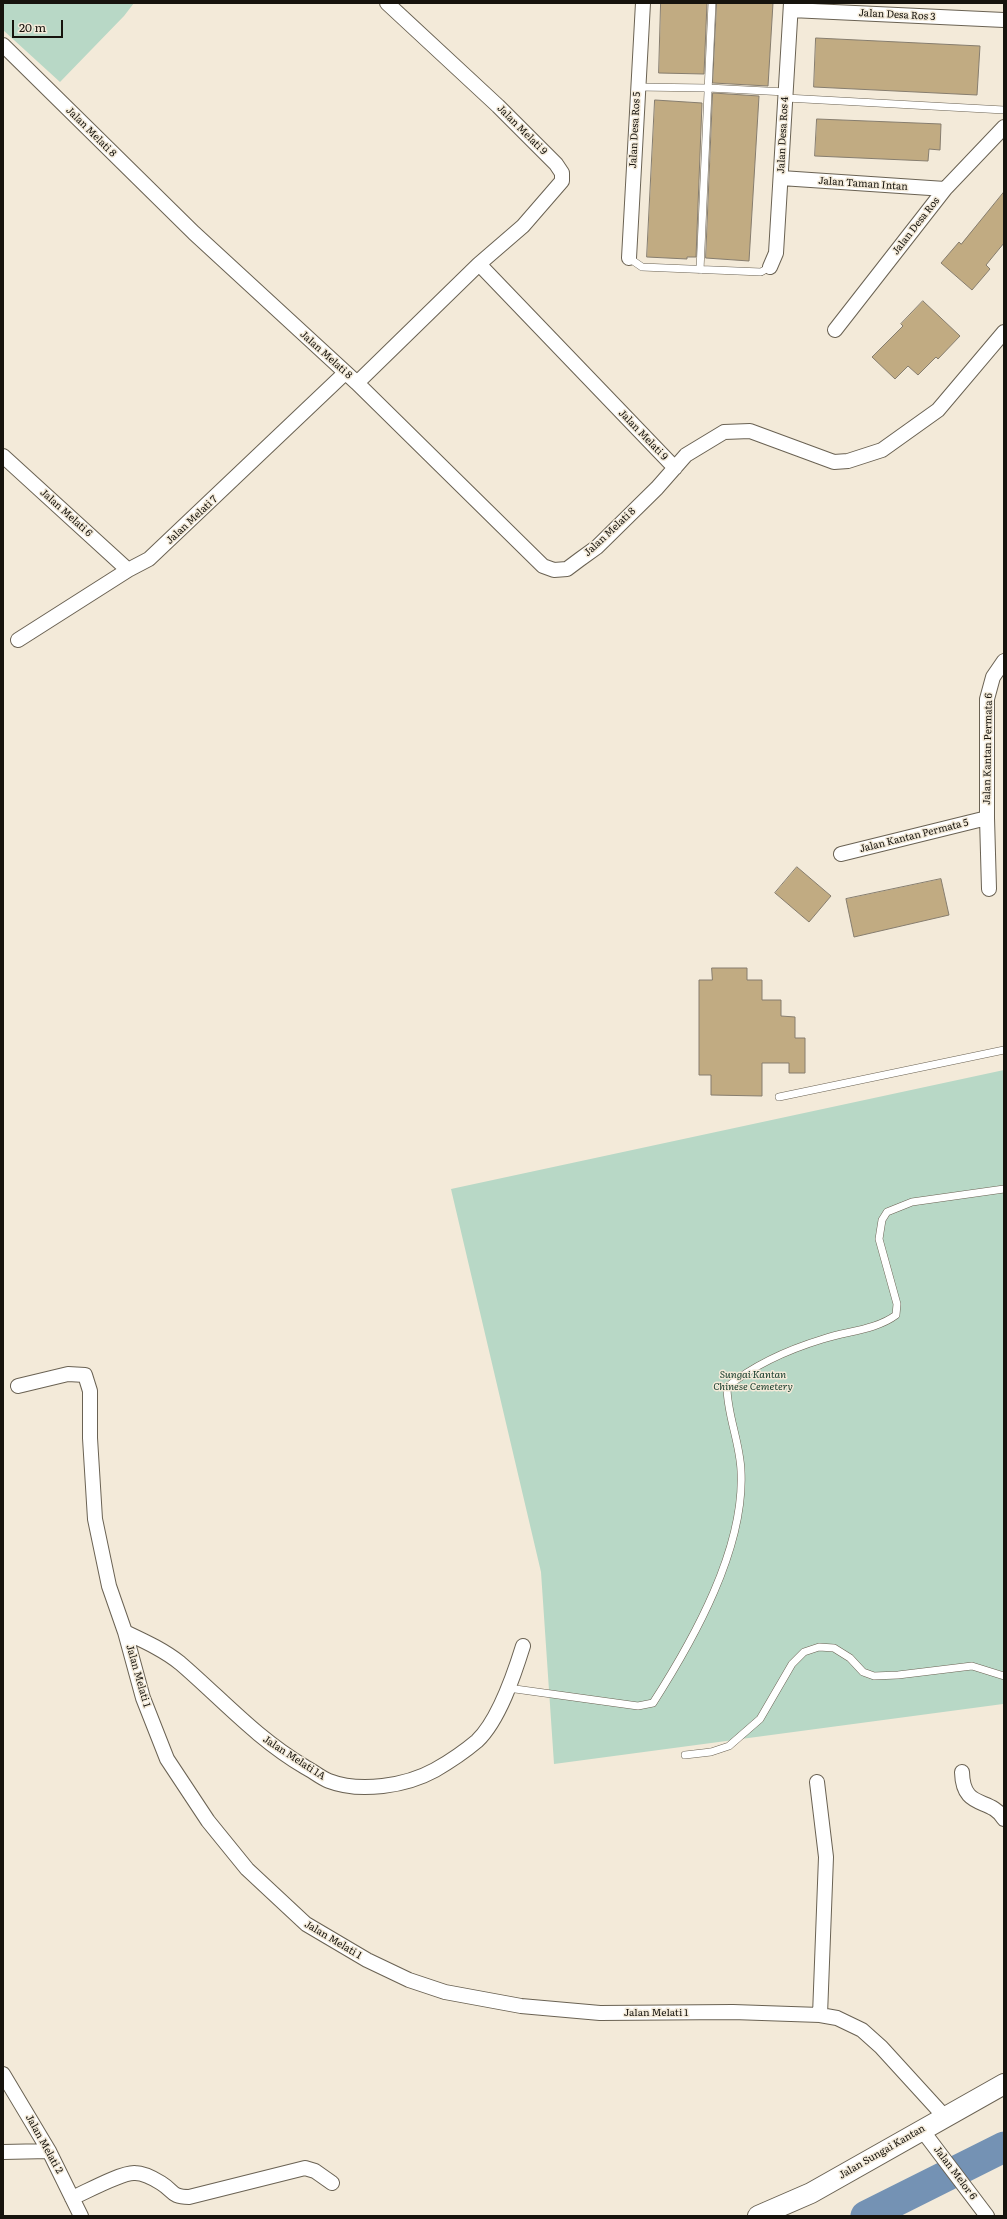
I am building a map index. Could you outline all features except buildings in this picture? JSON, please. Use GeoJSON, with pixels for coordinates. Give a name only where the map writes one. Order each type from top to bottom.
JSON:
{"type":"FeatureCollection","features":[{"type":"Feature","properties":{"kind":"main road","name":"Jalan Sungai Kantan"},"geometry":{"type":"LineString","coordinates":[[758,2216],[811,2193],[944,2116],[1004,2084]]}},
{"type":"Feature","properties":{"kind":"street","name":"Jalan Melati 9"},"geometry":{"type":"LineString","coordinates":[[357,384],[479,264],[529,220],[561,185],[562,173],[556,164],[498,106],[386,3]]}},
{"type":"Feature","properties":{"kind":"street","name":"Jalan Desa Ros 5"},"geometry":{"type":"LineString","coordinates":[[629,258],[637,87],[643,3]]}},
{"type":"Feature","properties":{"kind":"street","name":"Jalan Desa Ros 3"},"geometry":{"type":"LineString","coordinates":[[791,6],[1004,20]]}},
{"type":"Feature","properties":{"kind":"street","name":"Jalan Desa Ros 4"},"geometry":{"type":"LineString","coordinates":[[770,267],[776,253],[791,6]]}},
{"type":"Feature","properties":{"kind":"street","name":"Jalan Melati 8"},"geometry":{"type":"LineString","coordinates":[[3,45],[194,233],[357,384],[544,566],[554,570],[567,569],[597,547],[657,488],[686,455],[724,432],[750,431],[834,462],[848,461],[882,450],[938,410],[1004,332]]}},
{"type":"Feature","properties":{"kind":"street","name":"Jalan Desa Ros"},"geometry":{"type":"LineString","coordinates":[[835,330],[945,190],[1004,127]]}},
{"type":"Feature","properties":{"kind":"street","name":"Jalan Taman Intan"},"geometry":{"type":"LineString","coordinates":[[781,178],[945,190]]}},
{"type":"Feature","properties":{"kind":"street","name":"Jalan Melati 9"},"geometry":{"type":"LineString","coordinates":[[479,264],[675,468]]}},
{"type":"Feature","properties":{"kind":"street","name":"Jalan Melati 7"},"geometry":{"type":"LineString","coordinates":[[18,640],[128,570],[149,559],[345,373]]}},
{"type":"Feature","properties":{"kind":"street","name":"Jalan Melati 6"},"geometry":{"type":"LineString","coordinates":[[3,456],[128,570]]}},
{"type":"Feature","properties":{"kind":"street","name":"Jalan Kantan Permata 6"},"geometry":{"type":"LineString","coordinates":[[989,889],[987,818],[987,698],[993,677],[1004,661]]}},
{"type":"Feature","properties":{"kind":"street","name":"Jalan Kantan Permata 5"},"geometry":{"type":"LineString","coordinates":[[841,854],[987,818]]}},
{"type":"Feature","properties":{"kind":"street","name":"Jalan Melati 1"},"geometry":{"type":"LineString","coordinates":[[18,1386],[68,1374],[85,1375],[90,1390],[90,1438],[95,1519],[109,1586],[125,1632],[143,1698],[167,1759],[208,1821],[247,1869],[306,1924],[367,1960],[409,1980],[445,1992],[522,2006],[600,2013],[820,2015],[837,2018],[862,2030],[881,2047],[944,2116]]}},
{"type":"Feature","properties":{"kind":"street","name":"Jalan Melati 1A"},"geometry":{"type":"LineString","coordinates":[[125,1632],[152,1644],[179,1662],[256,1734],[296,1762],[329,1781],[358,1786],[388,1785],[421,1778],[450,1761],[478,1740],[498,1711],[523,1646]]}},
{"type":"Feature","properties":{"kind":"street"},"geometry":{"type":"LineString","coordinates":[[962,1772],[963,1784],[970,1797],[1000,1813],[1004,1819]]}},
{"type":"Feature","properties":{"kind":"street"},"geometry":{"type":"LineString","coordinates":[[817,1782],[826,1857],[820,2015]]}},
{"type":"Feature","properties":{"kind":"street","name":"Jalan Melati 2"},"geometry":{"type":"LineString","coordinates":[[3,2074],[49,2151],[81,2216]]}},
{"type":"Feature","properties":{"kind":"street","name":"Jalan Melor 6"},"geometry":{"type":"LineString","coordinates":[[922,2130],[987,2216]]}},
{"type":"Feature","properties":{"kind":"street"},"geometry":{"type":"LineString","coordinates":[[3,2152],[49,2151]]}},
{"type":"Feature","properties":{"kind":"street"},"geometry":{"type":"LineString","coordinates":[[72,2198],[132,2173],[151,2178],[165,2186],[173,2195],[181,2197],[189,2197],[305,2168],[314,2171],[332,2183]]}},
{"type":"Feature","properties":{"kind":"lane"},"geometry":{"type":"LineString","coordinates":[[700,270],[712,3]]}},
{"type":"Feature","properties":{"kind":"lane"},"geometry":{"type":"LineString","coordinates":[[637,87],[708,88],[1004,110]]}},
{"type":"Feature","properties":{"kind":"lane"},"geometry":{"type":"LineString","coordinates":[[629,258],[634,263],[642,267],[761,272],[770,267]]}},
{"type":"Feature","properties":{"kind":"lane"},"geometry":{"type":"LineString","coordinates":[[779,1097],[1004,1050]]}},
{"type":"Feature","properties":{"kind":"lane"},"geometry":{"type":"LineString","coordinates":[[508,1688],[638,1706],[653,1703],[677,1665],[726,1564],[738,1519],[742,1494],[741,1468],[726,1387],[771,1359],[822,1339],[887,1321],[896,1315],[897,1304],[879,1239],[882,1220],[887,1212],[912,1202],[1004,1189]]}},
{"type":"Feature","properties":{"kind":"lane"},"geometry":{"type":"LineString","coordinates":[[685,1755],[711,1752],[728,1746],[760,1719],[792,1664],[804,1652],[819,1647],[834,1648],[850,1658],[863,1672],[874,1676],[898,1675],[972,1666],[1004,1676]]}},
{"type":"Feature","properties":{"kind":"green space"},"geometry":{"type":"Polygon","coordinates":[[[3,3],[134,3],[124,16],[60,82],[3,30],[3,3]]]}},
{"type":"Feature","properties":{"kind":"green space","name":"Sungai Kantan Chinese Cemetery"},"geometry":{"type":"Polygon","coordinates":[[[1004,1070],[1004,1707],[1003,1704],[554,1764],[541,1572],[451,1189],[1004,1070]]]}},
{"type":"Feature","properties":{"kind":"waterway"},"geometry":{"type":"LineString","coordinates":[[866,2216],[1004,2147]]}}]}
